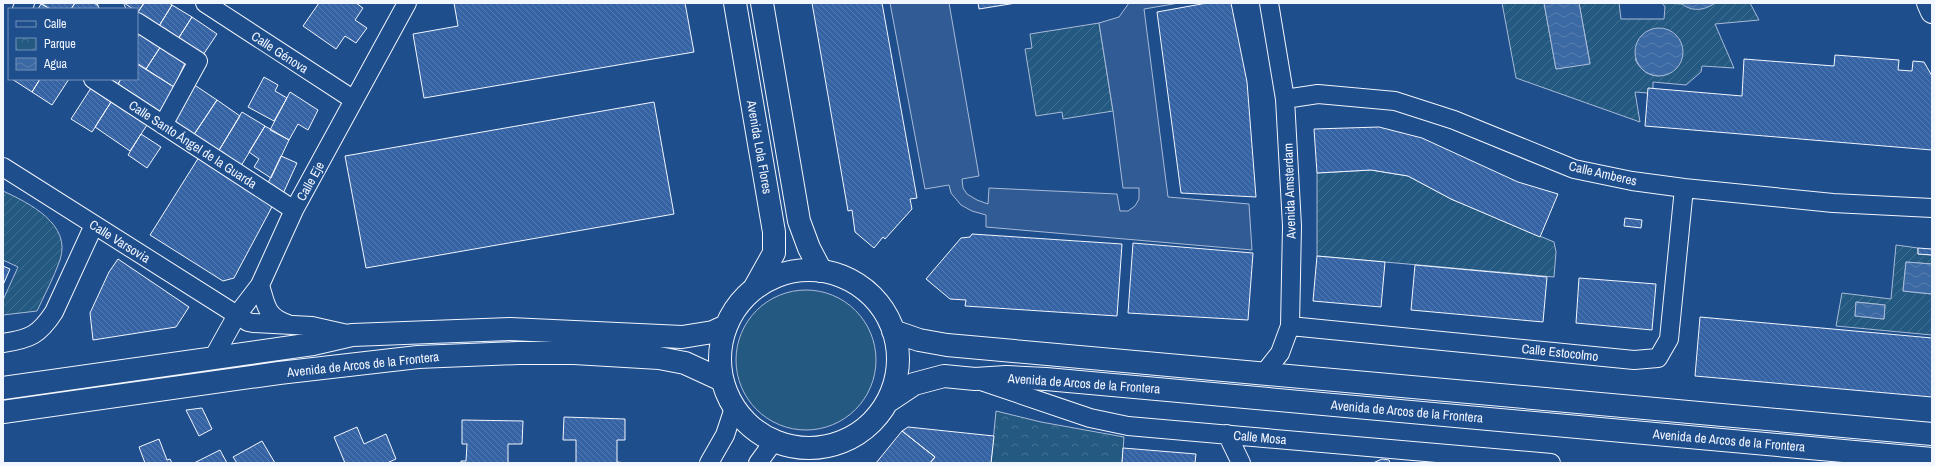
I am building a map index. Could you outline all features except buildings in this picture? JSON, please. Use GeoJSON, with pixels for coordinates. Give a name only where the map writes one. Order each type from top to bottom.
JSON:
{"type":"FeatureCollection","features":[{"type":"Feature","properties":{"kind":"main road","name":"Avenida Lola Flores"},"geometry":{"type":"LineString","coordinates":[[735,3],[774,232],[774,253],[755,287]]}},
{"type":"Feature","properties":{"kind":"main road","name":"Avenida Lola Flores"},"geometry":{"type":"LineString","coordinates":[[762,3],[799,221],[809,248],[821,271]]}},
{"type":"Feature","properties":{"kind":"main road"},"geometry":{"type":"LineString","coordinates":[[1928,3],[1932,12]]}},
{"type":"Feature","properties":{"kind":"main road"},"geometry":{"type":"LineString","coordinates":[[821,271],[837,275],[864,290],[878,304],[893,332],[898,354],[897,372],[888,402],[862,431],[848,440],[818,448],[801,448],[774,442],[755,431],[734,408],[722,380],[719,356],[726,326],[734,310],[755,287],[783,274],[821,271]]}},
{"type":"Feature","properties":{"kind":"main road","name":"Avenida de Arcos de la Frontera"},"geometry":{"type":"LineString","coordinates":[[3,388],[313,344],[352,335],[510,329],[627,333],[682,337],[713,332],[726,326]]}},
{"type":"Feature","properties":{"kind":"main road","name":"Avenida de Arcos de la Frontera"},"geometry":{"type":"LineString","coordinates":[[893,332],[936,344],[1265,372],[1932,434]]}},
{"type":"Feature","properties":{"kind":"main road","name":"Avenida de Arcos de la Frontera"},"geometry":{"type":"LineString","coordinates":[[3,412],[279,373],[418,356],[574,353],[659,358],[685,363],[722,380]]}},
{"type":"Feature","properties":{"kind":"main road","name":"Avenida de Arcos de la Frontera"},"geometry":{"type":"LineString","coordinates":[[888,402],[914,384],[944,376],[1046,379],[1932,459]]}},
{"type":"Feature","properties":{"kind":"street","name":"Calle Génova"},"geometry":{"type":"LineString","coordinates":[[205,3],[354,100]]}},
{"type":"Feature","properties":{"kind":"street","name":"Calle Eje"},"geometry":{"type":"LineString","coordinates":[[213,358],[237,315],[260,284],[294,210],[407,3]]}},
{"type":"Feature","properties":{"kind":"street","name":"Avenida Amsterdam"},"geometry":{"type":"LineString","coordinates":[[1265,372],[1280,352],[1290,326],[1292,226],[1285,99],[1269,3]]}},
{"type":"Feature","properties":{"kind":"street"},"geometry":{"type":"LineString","coordinates":[[138,23],[198,61],[163,125]]}},
{"type":"Feature","properties":{"kind":"street","name":"Calle Santo Ángel de la Guarda"},"geometry":{"type":"LineString","coordinates":[[95,80],[294,210]]}},
{"type":"Feature","properties":{"kind":"street","name":"Calle Amberes"},"geometry":{"type":"LineString","coordinates":[[1285,99],[1318,94],[1395,101],[1454,120],[1574,169],[1632,181],[1684,188],[1833,203],[1932,208]]}},
{"type":"Feature","properties":{"kind":"street","name":"Calle Varsovia"},"geometry":{"type":"LineString","coordinates":[[3,167],[237,315]]}},
{"type":"Feature","properties":{"kind":"street","name":"Calle Estocolmo"},"geometry":{"type":"LineString","coordinates":[[1290,326],[1634,360],[1658,358],[1669,339],[1684,188]]}},
{"type":"Feature","properties":{"kind":"street"},"geometry":{"type":"LineString","coordinates":[[3,343],[22,340],[34,336],[46,324],[54,312],[94,225]]}},
{"type":"Feature","properties":{"kind":"street","name":"Avenida de Arcos de la Frontera"},"geometry":{"type":"LineString","coordinates":[[260,284],[269,312],[278,321],[291,325]]}},
{"type":"Feature","properties":{"kind":"street","name":"Avenida de Arcos de la Frontera"},"geometry":{"type":"LineString","coordinates":[[237,315],[252,323],[312,326],[352,335]]}},
{"type":"Feature","properties":{"kind":"street","name":"Calle Mosa"},"geometry":{"type":"LineString","coordinates":[[975,378],[1090,418],[1128,426],[1551,463]]}},
{"type":"Feature","properties":{"kind":"street"},"geometry":{"type":"LineString","coordinates":[[709,463],[725,435],[734,408]]}},
{"type":"Feature","properties":{"kind":"street"},"geometry":{"type":"LineString","coordinates":[[1227,434],[1241,463]]}},
{"type":"Feature","properties":{"kind":"street"},"geometry":{"type":"LineString","coordinates":[[758,463],[774,442]]}},
{"type":"Feature","properties":{"kind":"green space"},"geometry":{"type":"Polygon","coordinates":[[[1502,3],[1544,3],[1556,69],[1590,63],[1579,3],[1619,3],[1621,19],[1664,19],[1665,7],[1662,3],[1750,3],[1759,20],[1715,24],[1734,68],[1702,66],[1701,72],[1686,85],[1653,82],[1653,89],[1648,93],[1635,92],[1640,122],[1516,78],[1502,3]],[[1668,30],[1635,59],[1644,71],[1654,76],[1665,75],[1674,69],[1680,61],[1682,51],[1679,40],[1668,30]]]}},
{"type":"Feature","properties":{"kind":"green space"},"geometry":{"type":"Polygon","coordinates":[[[1099,23],[1113,111],[1063,119],[1062,112],[1036,116],[1025,49],[1032,48],[1030,34],[1099,23]]]}},
{"type":"Feature","properties":{"kind":"green space"},"geometry":{"type":"Polygon","coordinates":[[[1371,170],[1408,176],[1451,199],[1554,242],[1556,252],[1554,277],[1317,256],[1317,173],[1371,170]]]}},
{"type":"Feature","properties":{"kind":"green space"},"geometry":{"type":"Polygon","coordinates":[[[3,191],[25,202],[46,216],[60,236],[62,247],[60,260],[37,311],[3,315],[3,300],[18,267],[3,260],[3,191]]]}},
{"type":"Feature","properties":{"kind":"green space"},"geometry":{"type":"Polygon","coordinates":[[[1896,245],[1918,248],[1918,254],[1932,255],[1932,264],[1906,262],[1903,291],[1932,294],[1932,335],[1836,326],[1842,293],[1891,299],[1896,245]],[[1856,302],[1855,316],[1884,319],[1885,305],[1856,302]]]}},
{"type":"Feature","properties":{"kind":"green space"},"geometry":{"type":"Polygon","coordinates":[[[813,290],[839,298],[860,316],[871,333],[875,346],[875,374],[871,387],[864,399],[850,414],[833,425],[820,429],[799,430],[773,422],[752,404],[741,387],[737,374],[736,353],[744,327],[762,306],[779,295],[792,291],[813,290]]]}},
{"type":"Feature","properties":{"kind":"green space"},"geometry":{"type":"Polygon","coordinates":[[[996,411],[1041,422],[1124,437],[1122,463],[991,463],[996,411]]]}},
{"type":"Feature","properties":{"kind":"shaded area"},"geometry":{"type":"Polygon","coordinates":[[[890,3],[949,3],[979,176],[962,179],[963,188],[967,194],[988,204],[989,188],[1117,194],[1120,211],[1128,211],[1135,206],[1139,199],[1139,188],[1123,188],[1099,23],[1119,17],[1129,3],[1179,3],[1144,9],[1168,197],[1249,204],[1252,250],[986,227],[986,215],[972,211],[961,205],[951,193],[949,185],[925,189],[890,3]]]}},
{"type":"Feature","properties":{"kind":"water"},"geometry":{"type":"Polygon","coordinates":[[[1544,3],[1579,3],[1590,64],[1556,69],[1544,3]]]}},
{"type":"Feature","properties":{"kind":"water"},"geometry":{"type":"Polygon","coordinates":[[[1681,3],[1715,3],[1706,8],[1693,9],[1681,3]]]}},
{"type":"Feature","properties":{"kind":"water"},"geometry":{"type":"Polygon","coordinates":[[[1659,28],[1668,30],[1676,35],[1681,43],[1683,52],[1681,61],[1676,69],[1668,74],[1659,76],[1650,74],[1642,69],[1637,61],[1635,52],[1637,43],[1642,35],[1650,30],[1659,28]]]}},
{"type":"Feature","properties":{"kind":"water"},"geometry":{"type":"Polygon","coordinates":[[[1906,262],[1932,264],[1932,294],[1903,291],[1906,262]]]}},
{"type":"Feature","properties":{"kind":"water"},"geometry":{"type":"Polygon","coordinates":[[[1856,302],[1885,305],[1884,319],[1855,316],[1856,302]]]}}]}
